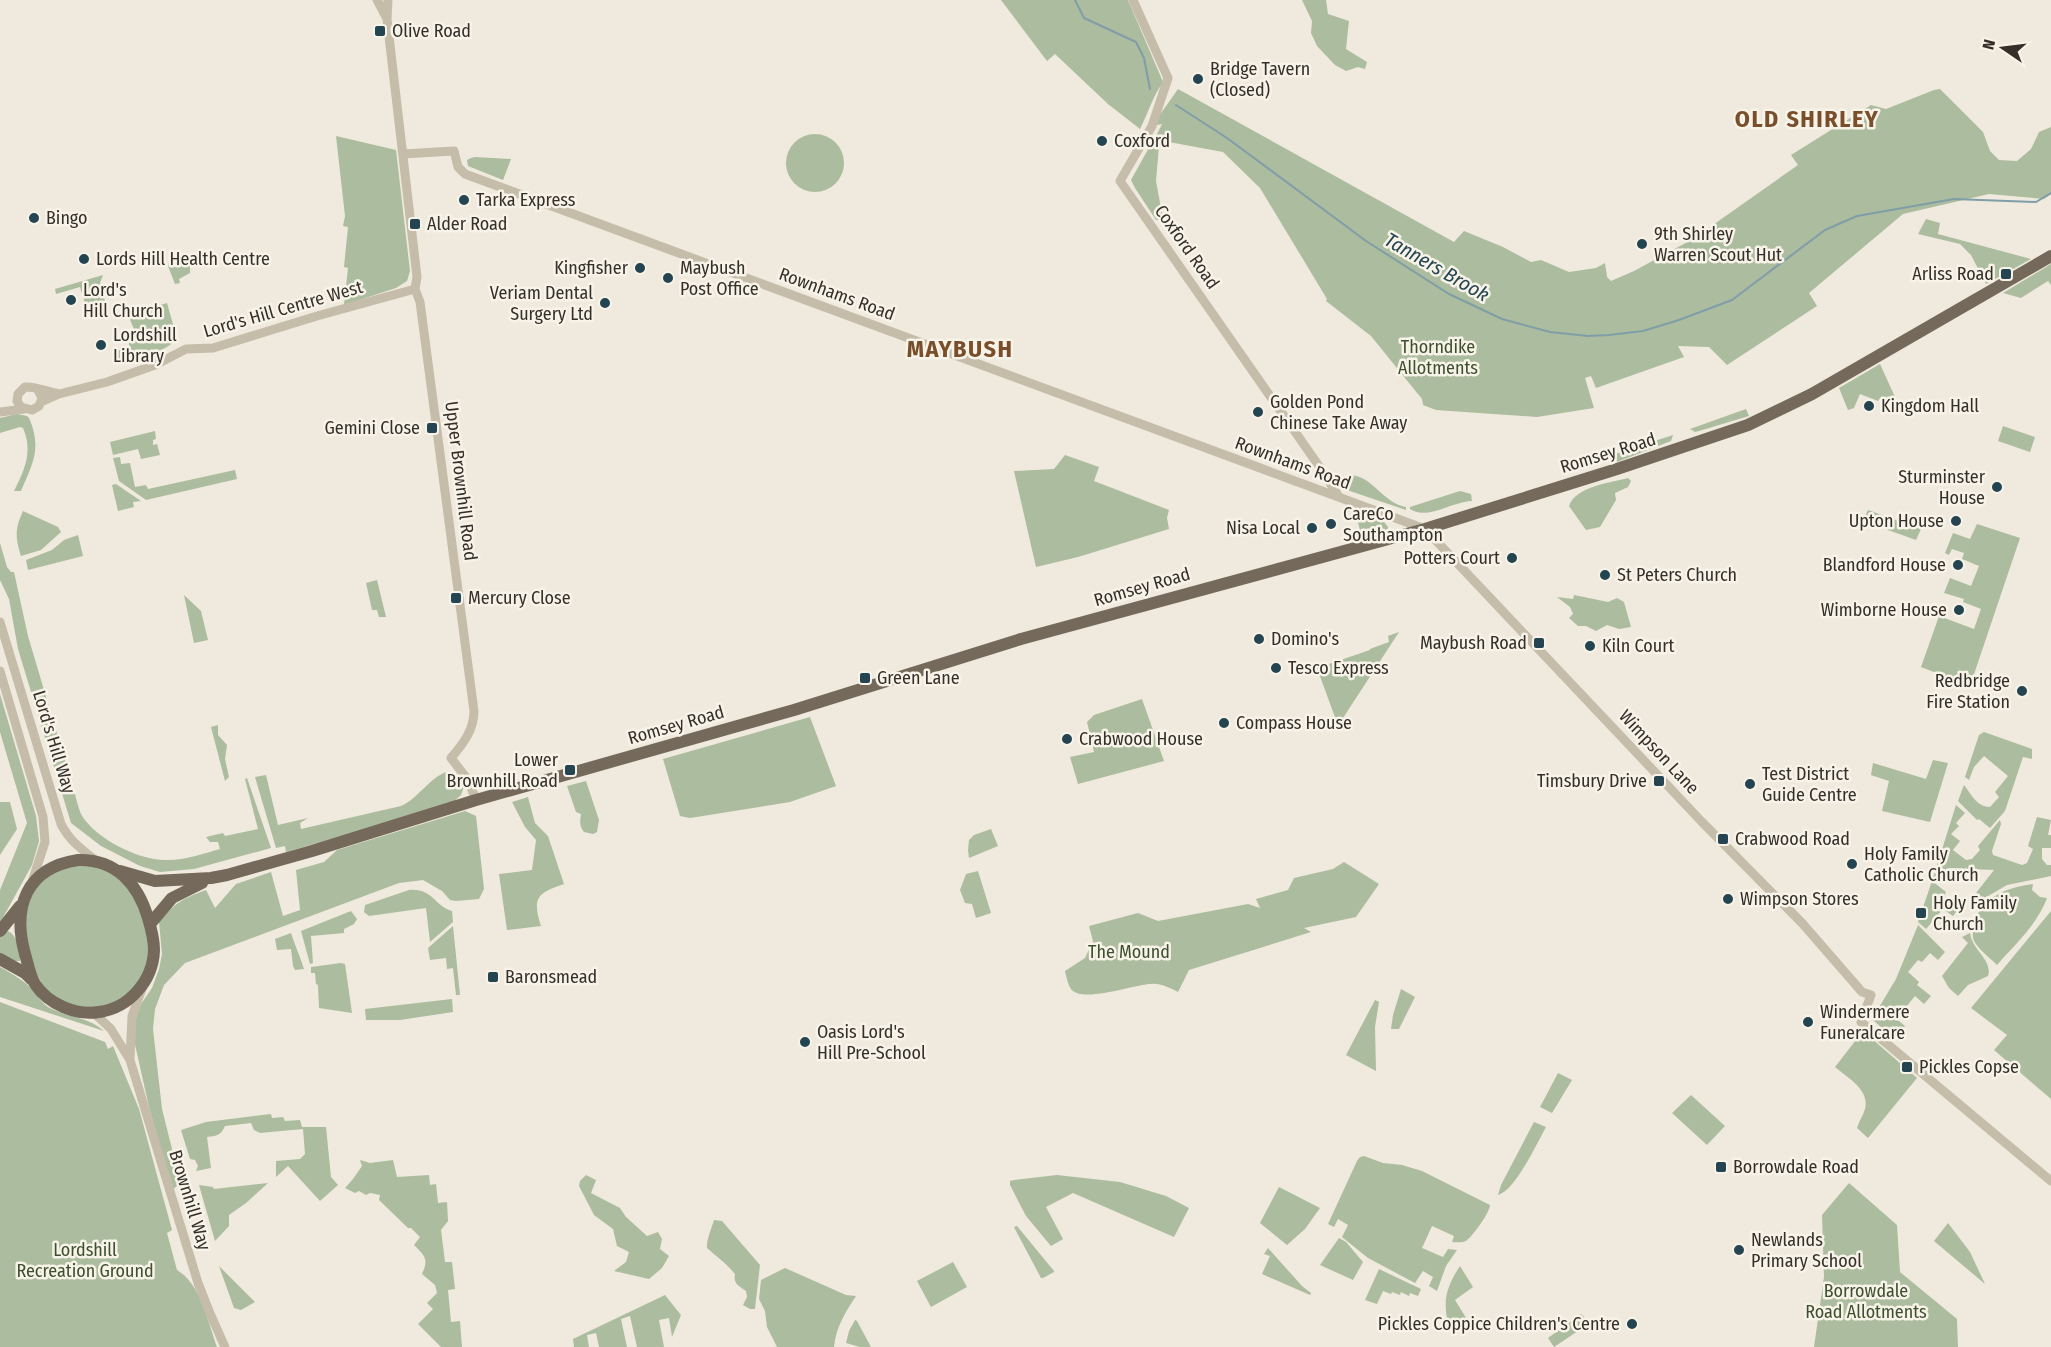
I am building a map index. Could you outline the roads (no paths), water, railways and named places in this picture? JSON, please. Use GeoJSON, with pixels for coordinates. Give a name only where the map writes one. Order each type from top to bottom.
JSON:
{"type":"FeatureCollection","features":[{"type":"Feature","properties":{"kind":"main road","name":"Romsey Road"},"geometry":{"type":"LineString","coordinates":[[120,872],[155,881],[211,878],[312,851],[476,800],[772,716],[1021,639],[1425,529],[1617,470],[1748,425],[1812,394],[2051,256]]}},
{"type":"Feature","properties":{"kind":"main road"},"geometry":{"type":"LineString","coordinates":[[0,931],[22,902],[32,884],[52,868],[66,862],[95,860],[120,872],[138,892],[150,924],[154,949],[151,971],[136,993],[121,1006],[93,1013],[66,1008],[50,1000],[25,973],[0,959]]}},
{"type":"Feature","properties":{"kind":"main road","name":"Romsey Road"},"geometry":{"type":"LineString","coordinates":[[150,924],[172,898],[211,878]]}},
{"type":"Feature","properties":{"kind":"main road"},"geometry":{"type":"LineString","coordinates":[[22,902],[19,932],[34,983]]}},
{"type":"Feature","properties":{"kind":"street"},"geometry":{"type":"LineString","coordinates":[[377,0],[387,19]]}},
{"type":"Feature","properties":{"kind":"street"},"geometry":{"type":"LineString","coordinates":[[387,19],[388,0]]}},
{"type":"Feature","properties":{"kind":"street","name":"Coxford Road"},"geometry":{"type":"LineString","coordinates":[[1133,0],[1168,78],[1152,126],[1120,181],[1315,459],[1339,497]]}},
{"type":"Feature","properties":{"kind":"street","name":"Upper Brownhill Road"},"geometry":{"type":"LineString","coordinates":[[387,19],[417,277],[416,289],[429,366],[474,711],[469,732],[451,758],[468,780],[476,800]]}},
{"type":"Feature","properties":{"kind":"street","name":"Rownhams Road"},"geometry":{"type":"LineString","coordinates":[[403,154],[454,151],[458,167],[465,174],[1425,529]]}},
{"type":"Feature","properties":{"kind":"street","name":"Lord's Hill Centre West"},"geometry":{"type":"LineString","coordinates":[[41,402],[59,394],[156,366],[186,349],[213,348],[416,289]]}},
{"type":"Feature","properties":{"kind":"street"},"geometry":{"type":"LineString","coordinates":[[25,387],[33,387],[41,395],[41,402],[36,409],[0,411],[17,398],[19,392],[25,387]]}},
{"type":"Feature","properties":{"kind":"street","name":"Lord's Hill Centre West"},"geometry":{"type":"LineString","coordinates":[[38,390],[59,394]]}},
{"type":"Feature","properties":{"kind":"street"},"geometry":{"type":"LineString","coordinates":[[17,398],[24,410]]}},
{"type":"Feature","properties":{"kind":"street","name":"Wimpson Lane"},"geometry":{"type":"LineString","coordinates":[[1425,529],[1702,822],[1802,923],[1862,992],[1871,995],[1861,1022],[2051,1181]]}},
{"type":"Feature","properties":{"kind":"street","name":"Lord's Hill Way"},"geometry":{"type":"LineString","coordinates":[[0,621],[61,824],[66,835],[95,860]]}},
{"type":"Feature","properties":{"kind":"street","name":"Lord's Hill Way"},"geometry":{"type":"LineString","coordinates":[[0,671],[44,824],[45,842],[32,884]]}},
{"type":"Feature","properties":{"kind":"street","name":"Brownhill Way"},"geometry":{"type":"LineString","coordinates":[[130,1060],[132,1017],[145,981]]}},
{"type":"Feature","properties":{"kind":"street","name":"Brownhill Way"},"geometry":{"type":"LineString","coordinates":[[93,1013],[111,1029],[130,1060],[198,1283],[225,1347]]}},
{"type":"Feature","properties":{"kind":"waterway","name":"Tanners Brook"},"geometry":{"type":"LineString","coordinates":[[1075,0],[1084,18],[1136,42],[1144,58],[1150,89]]}},
{"type":"Feature","properties":{"kind":"waterway","name":"Tanners Brook"},"geometry":{"type":"LineString","coordinates":[[1176,105],[1227,138],[1366,241],[1449,294],[1502,319],[1550,332],[1588,336],[1643,331],[1732,300],[1825,230],[1857,216],[1954,199],[2036,202],[2051,193]]}},
{"type":"Feature","properties":{"kind":"place","name":"Olive Road"},"geometry":{"type":"Point","coordinates":[380,31]}},
{"type":"Feature","properties":{"kind":"place","name":"Bridge Tavern (Closed)"},"geometry":{"type":"Point","coordinates":[1198,79]}},
{"type":"Feature","properties":{"kind":"place","name":"Coxford"},"geometry":{"type":"Point","coordinates":[1102,141]}},
{"type":"Feature","properties":{"kind":"place","name":"Tarka Express"},"geometry":{"type":"Point","coordinates":[464,200]}},
{"type":"Feature","properties":{"kind":"place","name":"Bingo"},"geometry":{"type":"Point","coordinates":[34,218]}},
{"type":"Feature","properties":{"kind":"place","name":"Alder Road"},"geometry":{"type":"Point","coordinates":[415,224]}},
{"type":"Feature","properties":{"kind":"place","name":"9th Shirley Warren Scout Hut"},"geometry":{"type":"Point","coordinates":[1642,244]}},
{"type":"Feature","properties":{"kind":"place","name":"Lords Hill Health Centre"},"geometry":{"type":"Point","coordinates":[84,259]}},
{"type":"Feature","properties":{"kind":"place","name":"Kingfisher"},"geometry":{"type":"Point","coordinates":[640,268]}},
{"type":"Feature","properties":{"kind":"place","name":"Arliss Road"},"geometry":{"type":"Point","coordinates":[2006,274]}},
{"type":"Feature","properties":{"kind":"place","name":"Maybush Post Office"},"geometry":{"type":"Point","coordinates":[668,278]}},
{"type":"Feature","properties":{"kind":"place","name":"Lord's Hill Church"},"geometry":{"type":"Point","coordinates":[71,300]}},
{"type":"Feature","properties":{"kind":"place","name":"Veriam Dental Surgery Ltd"},"geometry":{"type":"Point","coordinates":[605,303]}},
{"type":"Feature","properties":{"kind":"place","name":"Lordshill Library"},"geometry":{"type":"Point","coordinates":[101,345]}},
{"type":"Feature","properties":{"kind":"place","name":"Kingdom Hall"},"geometry":{"type":"Point","coordinates":[1869,406]}},
{"type":"Feature","properties":{"kind":"place","name":"Golden Pond Chinese Take Away"},"geometry":{"type":"Point","coordinates":[1258,412]}},
{"type":"Feature","properties":{"kind":"place","name":"Gemini Close"},"geometry":{"type":"Point","coordinates":[432,428]}},
{"type":"Feature","properties":{"kind":"place","name":"Sturminster House"},"geometry":{"type":"Point","coordinates":[1997,487]}},
{"type":"Feature","properties":{"kind":"place","name":"Upton House"},"geometry":{"type":"Point","coordinates":[1956,521]}},
{"type":"Feature","properties":{"kind":"place","name":"CareCo Southampton"},"geometry":{"type":"Point","coordinates":[1331,524]}},
{"type":"Feature","properties":{"kind":"place","name":"Nisa Local"},"geometry":{"type":"Point","coordinates":[1312,528]}},
{"type":"Feature","properties":{"kind":"place","name":"Potters Court"},"geometry":{"type":"Point","coordinates":[1512,558]}},
{"type":"Feature","properties":{"kind":"place","name":"Blandford House"},"geometry":{"type":"Point","coordinates":[1958,565]}},
{"type":"Feature","properties":{"kind":"place","name":"St Peters Church"},"geometry":{"type":"Point","coordinates":[1605,575]}},
{"type":"Feature","properties":{"kind":"place","name":"Mercury Close"},"geometry":{"type":"Point","coordinates":[456,598]}},
{"type":"Feature","properties":{"kind":"place","name":"Wimborne House"},"geometry":{"type":"Point","coordinates":[1959,610]}},
{"type":"Feature","properties":{"kind":"place","name":"Domino's"},"geometry":{"type":"Point","coordinates":[1259,639]}},
{"type":"Feature","properties":{"kind":"place","name":"Maybush Road"},"geometry":{"type":"Point","coordinates":[1539,643]}},
{"type":"Feature","properties":{"kind":"place","name":"Kiln Court"},"geometry":{"type":"Point","coordinates":[1590,646]}},
{"type":"Feature","properties":{"kind":"place","name":"Tesco Express"},"geometry":{"type":"Point","coordinates":[1276,668]}},
{"type":"Feature","properties":{"kind":"place","name":"Green Lane"},"geometry":{"type":"Point","coordinates":[865,678]}},
{"type":"Feature","properties":{"kind":"place","name":"Redbridge Fire Station"},"geometry":{"type":"Point","coordinates":[2022,691]}},
{"type":"Feature","properties":{"kind":"place","name":"Compass House"},"geometry":{"type":"Point","coordinates":[1224,723]}},
{"type":"Feature","properties":{"kind":"place","name":"Crabwood House"},"geometry":{"type":"Point","coordinates":[1067,739]}},
{"type":"Feature","properties":{"kind":"place","name":"Lower Brownhill Road"},"geometry":{"type":"Point","coordinates":[570,770]}},
{"type":"Feature","properties":{"kind":"place","name":"Timsbury Drive"},"geometry":{"type":"Point","coordinates":[1659,781]}},
{"type":"Feature","properties":{"kind":"place","name":"Test District Guide Centre"},"geometry":{"type":"Point","coordinates":[1750,784]}},
{"type":"Feature","properties":{"kind":"place","name":"Crabwood Road"},"geometry":{"type":"Point","coordinates":[1723,839]}},
{"type":"Feature","properties":{"kind":"place","name":"Holy Family Catholic Church"},"geometry":{"type":"Point","coordinates":[1852,864]}},
{"type":"Feature","properties":{"kind":"place","name":"Wimpson Stores"},"geometry":{"type":"Point","coordinates":[1728,899]}},
{"type":"Feature","properties":{"kind":"place","name":"Holy Family Church"},"geometry":{"type":"Point","coordinates":[1921,913]}},
{"type":"Feature","properties":{"kind":"place","name":"Baronsmead"},"geometry":{"type":"Point","coordinates":[493,977]}},
{"type":"Feature","properties":{"kind":"place","name":"Windermere Funeralcare"},"geometry":{"type":"Point","coordinates":[1808,1022]}},
{"type":"Feature","properties":{"kind":"place","name":"Oasis Lord's Hill Pre-School"},"geometry":{"type":"Point","coordinates":[805,1042]}},
{"type":"Feature","properties":{"kind":"place","name":"Pickles Copse"},"geometry":{"type":"Point","coordinates":[1907,1067]}},
{"type":"Feature","properties":{"kind":"place","name":"Borrowdale Road"},"geometry":{"type":"Point","coordinates":[1721,1167]}},
{"type":"Feature","properties":{"kind":"place","name":"Newlands Primary School"},"geometry":{"type":"Point","coordinates":[1739,1250]}},
{"type":"Feature","properties":{"kind":"place","name":"Pickles Coppice Children's Centre"},"geometry":{"type":"Point","coordinates":[1632,1324]}},
{"type":"Feature","properties":{"kind":"district","name":"OLD SHIRLEY"},"geometry":{"type":"Point","coordinates":[1807,119]}},
{"type":"Feature","properties":{"kind":"district","name":"MAYBUSH"},"geometry":{"type":"Point","coordinates":[960,349]}},
{"type":"Feature","properties":{"kind":"park label","name":"Thorndike Allotments"},"geometry":{"type":"Point","coordinates":[1438,357]}},
{"type":"Feature","properties":{"kind":"park label","name":"The Mound"},"geometry":{"type":"Point","coordinates":[1129,952]}},
{"type":"Feature","properties":{"kind":"park label","name":"Lordshill Recreation Ground"},"geometry":{"type":"Point","coordinates":[85,1260]}},
{"type":"Feature","properties":{"kind":"park label","name":"Borrowdale Road Allotments"},"geometry":{"type":"Point","coordinates":[1866,1301]}}]}
